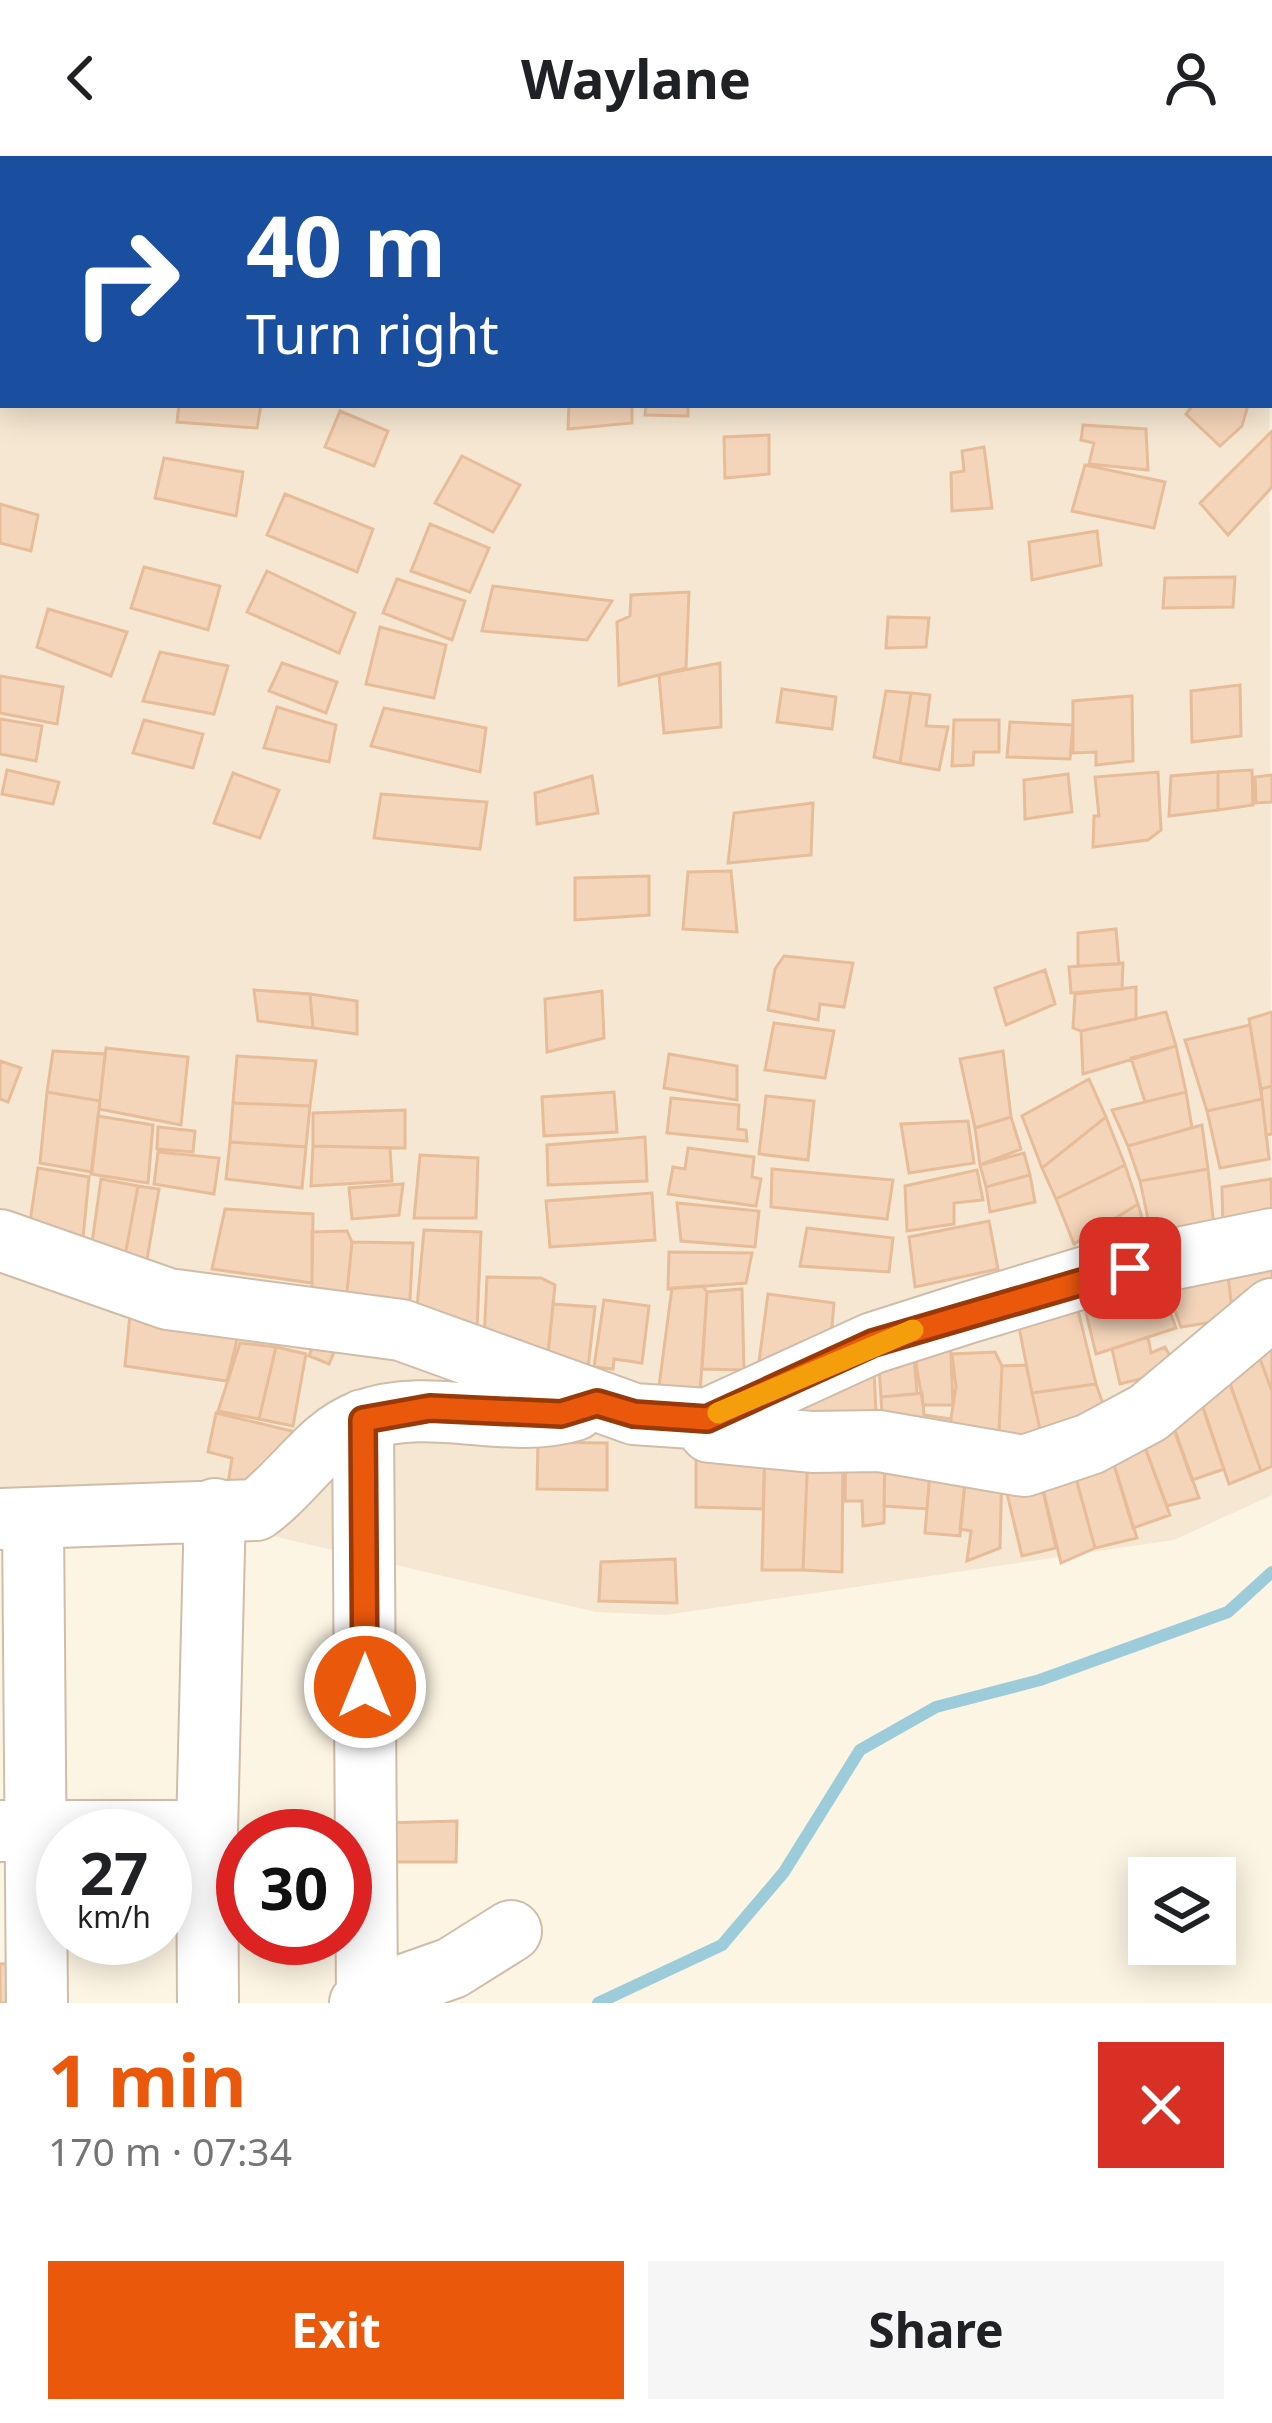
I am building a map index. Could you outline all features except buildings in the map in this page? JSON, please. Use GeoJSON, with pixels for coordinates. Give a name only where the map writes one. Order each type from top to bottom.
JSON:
{"type":"FeatureCollection","features":[{"type":"Feature","properties":{"kind":"street"},"geometry":{"type":"LineString","coordinates":[[0,1240],[168,1299],[401,1330],[597,1403],[634,1414],[699,1419],[873,1343],[967,1312],[1086,1277],[1272,1239]]}},
{"type":"Feature","properties":{"kind":"street"},"geometry":{"type":"LineString","coordinates":[[699,1419],[710,1432],[812,1442],[878,1441],[1024,1466],[1090,1444],[1148,1413],[1272,1309]]}},
{"type":"Feature","properties":{"kind":"street"},"geometry":{"type":"LineString","coordinates":[[37,2003],[18,1830],[16,1519],[256,1510],[286,1490],[340,1432],[363,1420],[430,1408],[561,1414],[597,1403]]}},
{"type":"Feature","properties":{"kind":"street"},"geometry":{"type":"LineString","coordinates":[[363,1420],[364,2001],[452,1968],[511,1931]]}},
{"type":"Feature","properties":{"kind":"street"},"geometry":{"type":"LineString","coordinates":[[208,2003],[215,1510]]}},
{"type":"Feature","properties":{"kind":"street"},"geometry":{"type":"LineString","coordinates":[[18,1830],[207,1831]]}},
{"type":"Feature","properties":{"kind":"shaded area"},"geometry":{"type":"Polygon","coordinates":[[[0,408],[1270,408],[1272,1495],[1174,1540],[665,1615],[596,1612],[159,1509],[0,1502],[0,408]]]}},
{"type":"Feature","properties":{"kind":"waterway"},"geometry":{"type":"LineString","coordinates":[[598,2003],[722,1945],[784,1872],[860,1750],[936,1707],[1040,1680],[1228,1612],[1272,1572]]}},
{"type":"Feature","properties":{"kind":"slow traffic"},"geometry":{"type":"LineString","coordinates":[[718,1413],[832,1360],[913,1330]]}},
{"type":"Feature","properties":{"kind":"route"},"geometry":{"type":"LineString","coordinates":[[365,1687],[363,1420],[430,1408],[561,1414],[597,1403],[634,1414],[707,1419],[873,1343],[1086,1277],[1130,1268]]}}]}
